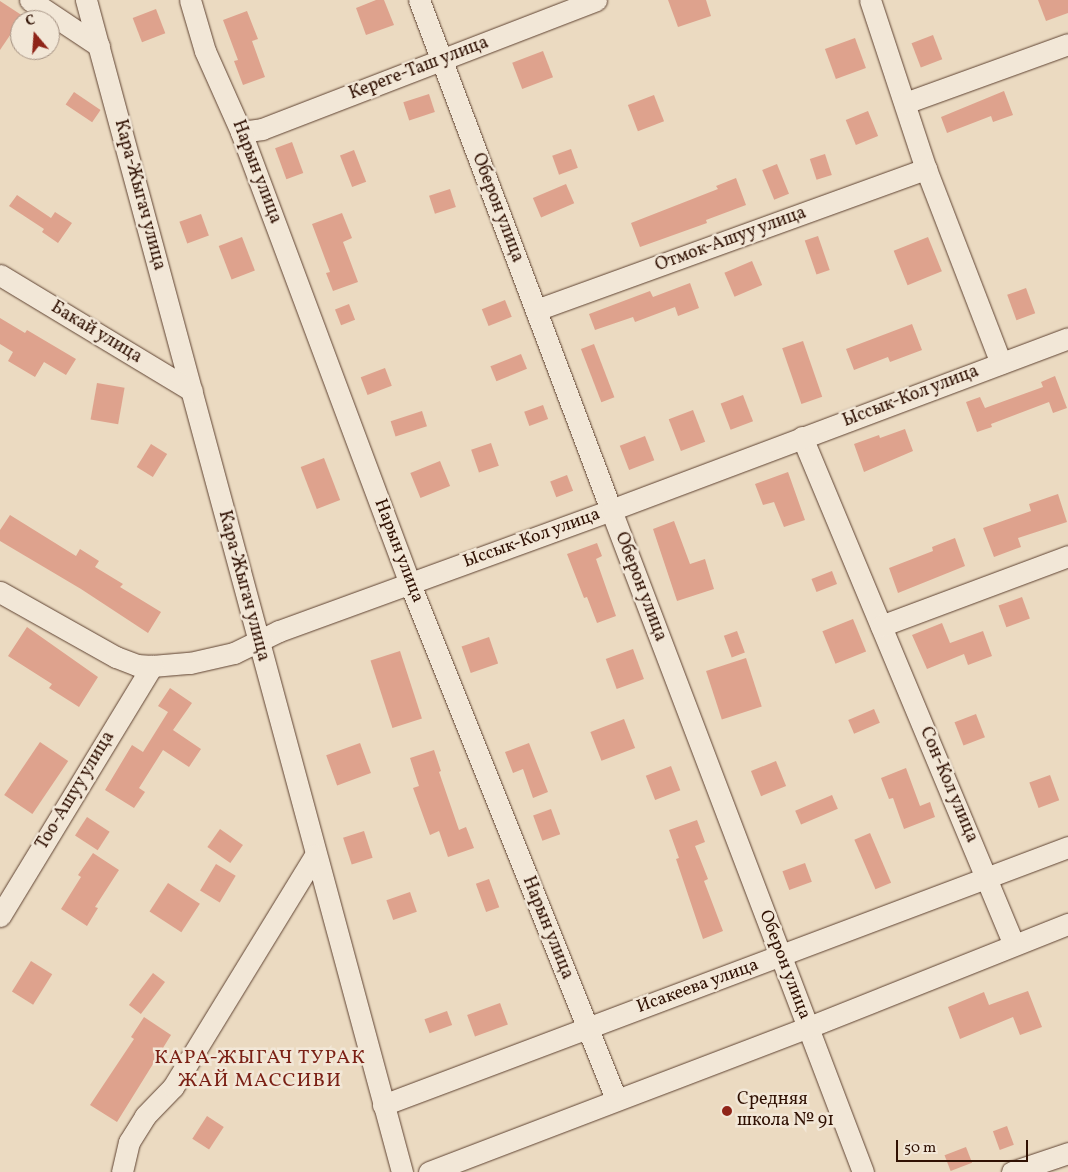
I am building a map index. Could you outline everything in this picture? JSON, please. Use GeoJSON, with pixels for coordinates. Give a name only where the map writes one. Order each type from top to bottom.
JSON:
{"type":"FeatureCollection","features":[{"type":"Feature","properties":{"kind":"street"},"geometry":{"type":"LineString","coordinates":[[30,0],[99,46]]}},
{"type":"Feature","properties":{"kind":"street","name":"Кара-Жыгач улица"},"geometry":{"type":"LineString","coordinates":[[86,0],[402,1172]]}},
{"type":"Feature","properties":{"kind":"street","name":"Нарын улица"},"geometry":{"type":"LineString","coordinates":[[190,0],[205,52],[242,132],[410,584],[616,1099]]}},
{"type":"Feature","properties":{"kind":"street","name":"Оберон улица"},"geometry":{"type":"LineString","coordinates":[[419,0],[610,510],[863,1172]]}},
{"type":"Feature","properties":{"kind":"street","name":"Кереге-Таш улица"},"geometry":{"type":"LineString","coordinates":[[242,132],[262,129],[596,0]]}},
{"type":"Feature","properties":{"kind":"street"},"geometry":{"type":"LineString","coordinates":[[870,0],[926,169],[1001,363]]}},
{"type":"Feature","properties":{"kind":"street"},"geometry":{"type":"LineString","coordinates":[[905,103],[1068,44]]}},
{"type":"Feature","properties":{"kind":"street","name":"Отмок-Ашуу улица"},"geometry":{"type":"LineString","coordinates":[[536,310],[926,169]]}},
{"type":"Feature","properties":{"kind":"street","name":"Бакай улица"},"geometry":{"type":"LineString","coordinates":[[0,275],[192,391]]}},
{"type":"Feature","properties":{"kind":"street","name":"Ыссык-Кол улица"},"geometry":{"type":"LineString","coordinates":[[0,592],[116,657],[137,665],[152,666],[190,663],[234,653],[279,631],[610,510],[1068,338]]}},
{"type":"Feature","properties":{"kind":"street","name":"Сон-Кол улица"},"geometry":{"type":"LineString","coordinates":[[802,437],[1014,945]]}},
{"type":"Feature","properties":{"kind":"street"},"geometry":{"type":"LineString","coordinates":[[881,626],[1068,556]]}},
{"type":"Feature","properties":{"kind":"street","name":"Тоо-Ашуу улица"},"geometry":{"type":"LineString","coordinates":[[0,916],[152,666]]}},
{"type":"Feature","properties":{"kind":"street","name":"Исакеева улица"},"geometry":{"type":"LineString","coordinates":[[383,1105],[1068,847]]}},
{"type":"Feature","properties":{"kind":"street"},"geometry":{"type":"LineString","coordinates":[[122,1172],[129,1142],[146,1116],[173,1087],[315,854]]}},
{"type":"Feature","properties":{"kind":"street"},"geometry":{"type":"LineString","coordinates":[[429,1172],[616,1099],[808,1028],[1068,924]]}},
{"type":"Feature","properties":{"kind":"street"},"geometry":{"type":"LineString","coordinates":[[1012,1172],[1068,1153]]}},
{"type":"Feature","properties":{"kind":"building"},"geometry":{"type":"Polygon","coordinates":[[[376,0],[384,0],[394,25],[366,35],[356,8],[376,0]]]}},
{"type":"Feature","properties":{"kind":"building"},"geometry":{"type":"Polygon","coordinates":[[[668,0],[706,0],[711,16],[678,27],[668,0]]]}},
{"type":"Feature","properties":{"kind":"building"},"geometry":{"type":"Polygon","coordinates":[[[1038,0],[1068,0],[1068,13],[1046,21],[1038,0]]]}},
{"type":"Feature","properties":{"kind":"building"},"geometry":{"type":"Polygon","coordinates":[[[0,1],[14,10],[10,10],[10,35],[0,50],[0,1]]]}},
{"type":"Feature","properties":{"kind":"building"},"geometry":{"type":"Polygon","coordinates":[[[156,9],[165,33],[142,42],[133,18],[156,9]]]}},
{"type":"Feature","properties":{"kind":"building"},"geometry":{"type":"Polygon","coordinates":[[[247,11],[258,39],[252,41],[265,77],[243,85],[234,61],[238,60],[223,20],[247,11]]]}},
{"type":"Feature","properties":{"kind":"building"},"geometry":{"type":"Polygon","coordinates":[[[933,35],[942,59],[921,68],[912,43],[933,35]]]}},
{"type":"Feature","properties":{"kind":"building"},"geometry":{"type":"Polygon","coordinates":[[[855,38],[866,68],[836,79],[825,49],[855,38]]]}},
{"type":"Feature","properties":{"kind":"building"},"geometry":{"type":"Polygon","coordinates":[[[543,51],[553,77],[522,89],[512,63],[543,51]]]}},
{"type":"Feature","properties":{"kind":"building"},"geometry":{"type":"Polygon","coordinates":[[[1004,91],[1013,115],[993,122],[991,116],[947,133],[941,117],[1004,91]]]}},
{"type":"Feature","properties":{"kind":"building"},"geometry":{"type":"Polygon","coordinates":[[[74,92],[101,110],[92,122],[66,104],[74,92]]]}},
{"type":"Feature","properties":{"kind":"building"},"geometry":{"type":"Polygon","coordinates":[[[429,94],[435,112],[409,120],[403,102],[429,94]]]}},
{"type":"Feature","properties":{"kind":"building"},"geometry":{"type":"Polygon","coordinates":[[[654,95],[664,121],[638,131],[628,105],[654,95]]]}},
{"type":"Feature","properties":{"kind":"building"},"geometry":{"type":"Polygon","coordinates":[[[868,111],[878,136],[856,145],[846,120],[868,111]]]}},
{"type":"Feature","properties":{"kind":"building"},"geometry":{"type":"Polygon","coordinates":[[[292,142],[303,173],[286,179],[275,148],[292,142]]]}},
{"type":"Feature","properties":{"kind":"building"},"geometry":{"type":"Polygon","coordinates":[[[571,149],[578,168],[559,175],[552,156],[571,149]]]}},
{"type":"Feature","properties":{"kind":"building"},"geometry":{"type":"Polygon","coordinates":[[[354,150],[366,182],[352,187],[340,155],[354,150]]]}},
{"type":"Feature","properties":{"kind":"building"},"geometry":{"type":"Polygon","coordinates":[[[825,154],[832,175],[817,180],[810,159],[825,154]]]}},
{"type":"Feature","properties":{"kind":"building"},"geometry":{"type":"Polygon","coordinates":[[[777,164],[789,194],[774,200],[762,170],[777,164]]]}},
{"type":"Feature","properties":{"kind":"building"},"geometry":{"type":"Polygon","coordinates":[[[736,178],[746,205],[706,220],[707,223],[640,247],[631,223],[718,189],[716,186],[736,178]]]}},
{"type":"Feature","properties":{"kind":"building"},"geometry":{"type":"Polygon","coordinates":[[[566,184],[574,203],[541,217],[533,198],[566,184]]]}},
{"type":"Feature","properties":{"kind":"building"},"geometry":{"type":"Polygon","coordinates":[[[450,189],[456,207],[435,214],[429,196],[450,189]]]}},
{"type":"Feature","properties":{"kind":"building"},"geometry":{"type":"Polygon","coordinates":[[[17,195],[51,218],[55,212],[72,223],[58,243],[42,232],[44,229],[9,206],[17,195]]]}},
{"type":"Feature","properties":{"kind":"building"},"geometry":{"type":"Polygon","coordinates":[[[342,213],[352,238],[343,242],[358,282],[333,291],[326,273],[330,272],[312,224],[342,213]]]}},
{"type":"Feature","properties":{"kind":"building"},"geometry":{"type":"Polygon","coordinates":[[[201,214],[209,236],[187,243],[179,222],[201,214]]]}},
{"type":"Feature","properties":{"kind":"building"},"geometry":{"type":"Polygon","coordinates":[[[818,236],[830,270],[816,275],[805,241],[818,236]]]}},
{"type":"Feature","properties":{"kind":"building"},"geometry":{"type":"Polygon","coordinates":[[[242,237],[255,271],[232,280],[219,246],[242,237]]]}},
{"type":"Feature","properties":{"kind":"building"},"geometry":{"type":"Polygon","coordinates":[[[928,237],[942,271],[908,285],[894,251],[928,237]]]}},
{"type":"Feature","properties":{"kind":"building"},"geometry":{"type":"Polygon","coordinates":[[[752,261],[762,285],[735,297],[724,273],[752,261]]]}},
{"type":"Feature","properties":{"kind":"building"},"geometry":{"type":"Polygon","coordinates":[[[690,283],[699,308],[678,316],[675,307],[635,322],[633,317],[595,330],[589,314],[650,291],[653,297],[690,283]]]}},
{"type":"Feature","properties":{"kind":"building"},"geometry":{"type":"Polygon","coordinates":[[[1026,288],[1035,313],[1016,320],[1007,295],[1026,288]]]}},
{"type":"Feature","properties":{"kind":"building"},"geometry":{"type":"Polygon","coordinates":[[[505,300],[512,317],[489,326],[482,309],[505,300]]]}},
{"type":"Feature","properties":{"kind":"building"},"geometry":{"type":"Polygon","coordinates":[[[349,304],[355,320],[341,325],[335,309],[349,304]]]}},
{"type":"Feature","properties":{"kind":"building"},"geometry":{"type":"Polygon","coordinates":[[[0,318],[25,333],[27,330],[76,359],[66,375],[44,362],[35,377],[8,361],[13,352],[0,344],[0,318]]]}},
{"type":"Feature","properties":{"kind":"building"},"geometry":{"type":"Polygon","coordinates":[[[912,324],[922,350],[890,362],[888,357],[854,370],[846,349],[912,324]]]}},
{"type":"Feature","properties":{"kind":"building"},"geometry":{"type":"Polygon","coordinates":[[[803,341],[822,397],[801,404],[782,348],[803,341]]]}},
{"type":"Feature","properties":{"kind":"building"},"geometry":{"type":"Polygon","coordinates":[[[594,344],[614,397],[601,402],[581,349],[594,344]]]}},
{"type":"Feature","properties":{"kind":"building"},"geometry":{"type":"Polygon","coordinates":[[[521,354],[527,369],[496,381],[490,366],[521,354]]]}},
{"type":"Feature","properties":{"kind":"building"},"geometry":{"type":"Polygon","coordinates":[[[385,368],[392,386],[368,395],[361,377],[385,368]]]}},
{"type":"Feature","properties":{"kind":"building"},"geometry":{"type":"Polygon","coordinates":[[[1055,376],[1067,408],[1053,413],[1049,402],[991,424],[992,427],[977,432],[966,402],[980,397],[985,408],[1043,387],[1041,382],[1055,376]]]}},
{"type":"Feature","properties":{"kind":"building"},"geometry":{"type":"Polygon","coordinates":[[[97,383],[125,388],[118,424],[91,419],[97,383]]]}},
{"type":"Feature","properties":{"kind":"building"},"geometry":{"type":"Polygon","coordinates":[[[743,395],[753,421],[731,430],[721,404],[743,395]]]}},
{"type":"Feature","properties":{"kind":"building"},"geometry":{"type":"Polygon","coordinates":[[[543,405],[548,419],[529,426],[524,412],[543,405]]]}},
{"type":"Feature","properties":{"kind":"building"},"geometry":{"type":"Polygon","coordinates":[[[693,410],[705,442],[681,451],[669,419],[693,410]]]}},
{"type":"Feature","properties":{"kind":"building"},"geometry":{"type":"Polygon","coordinates":[[[422,411],[427,426],[396,436],[391,421],[422,411]]]}},
{"type":"Feature","properties":{"kind":"building"},"geometry":{"type":"Polygon","coordinates":[[[905,429],[913,451],[864,472],[854,444],[879,435],[880,438],[905,429]]]}},
{"type":"Feature","properties":{"kind":"building"},"geometry":{"type":"Polygon","coordinates":[[[645,436],[654,460],[629,470],[620,446],[645,436]]]}},
{"type":"Feature","properties":{"kind":"building"},"geometry":{"type":"Polygon","coordinates":[[[491,443],[499,466],[479,473],[471,450],[491,443]]]}},
{"type":"Feature","properties":{"kind":"building"},"geometry":{"type":"Polygon","coordinates":[[[151,444],[167,454],[153,477],[137,467],[151,444]]]}},
{"type":"Feature","properties":{"kind":"building"},"geometry":{"type":"Polygon","coordinates":[[[324,458],[340,500],[317,509],[301,467],[324,458]]]}},
{"type":"Feature","properties":{"kind":"building"},"geometry":{"type":"Polygon","coordinates":[[[440,461],[450,486],[420,498],[410,473],[440,461]]]}},
{"type":"Feature","properties":{"kind":"building"},"geometry":{"type":"Polygon","coordinates":[[[788,472],[805,520],[784,527],[774,502],[763,505],[755,484],[788,472]]]}},
{"type":"Feature","properties":{"kind":"building"},"geometry":{"type":"Polygon","coordinates":[[[567,475],[573,491],[556,497],[550,481],[567,475]]]}},
{"type":"Feature","properties":{"kind":"building"},"geometry":{"type":"Polygon","coordinates":[[[1058,494],[1067,522],[1018,538],[1021,547],[994,557],[983,528],[1031,511],[1029,504],[1058,494]]]}},
{"type":"Feature","properties":{"kind":"building"},"geometry":{"type":"Polygon","coordinates":[[[10,515],[76,556],[80,549],[99,561],[95,567],[123,584],[120,587],[161,612],[148,633],[81,589],[0,541],[0,530],[10,515]]]}},
{"type":"Feature","properties":{"kind":"building"},"geometry":{"type":"Polygon","coordinates":[[[674,521],[690,564],[705,559],[714,589],[677,601],[653,529],[674,521]]]}},
{"type":"Feature","properties":{"kind":"building"},"geometry":{"type":"Polygon","coordinates":[[[955,538],[965,566],[898,593],[889,568],[933,551],[932,547],[955,538]]]}},
{"type":"Feature","properties":{"kind":"building"},"geometry":{"type":"Polygon","coordinates":[[[597,543],[602,556],[596,559],[616,616],[597,623],[587,597],[584,598],[567,554],[597,543]]]}},
{"type":"Feature","properties":{"kind":"building"},"geometry":{"type":"Polygon","coordinates":[[[832,571],[837,584],[816,592],[811,579],[832,571]]]}},
{"type":"Feature","properties":{"kind":"building"},"geometry":{"type":"Polygon","coordinates":[[[1022,597],[1030,619],[1006,627],[999,606],[1022,597]]]}},
{"type":"Feature","properties":{"kind":"building"},"geometry":{"type":"Polygon","coordinates":[[[853,619],[866,651],[836,664],[822,631],[853,619]]]}},
{"type":"Feature","properties":{"kind":"building"},"geometry":{"type":"Polygon","coordinates":[[[942,623],[950,643],[983,631],[992,656],[968,665],[964,654],[927,669],[912,635],[942,623]]]}},
{"type":"Feature","properties":{"kind":"building"},"geometry":{"type":"Polygon","coordinates":[[[27,627],[98,677],[79,707],[49,688],[52,684],[8,656],[27,627]]]}},
{"type":"Feature","properties":{"kind":"building"},"geometry":{"type":"Polygon","coordinates":[[[737,631],[745,653],[732,657],[724,636],[737,631]]]}},
{"type":"Feature","properties":{"kind":"building"},"geometry":{"type":"Polygon","coordinates":[[[489,637],[498,663],[471,673],[462,646],[489,637]]]}},
{"type":"Feature","properties":{"kind":"building"},"geometry":{"type":"Polygon","coordinates":[[[633,649],[644,679],[617,689],[606,659],[633,649]]]}},
{"type":"Feature","properties":{"kind":"building"},"geometry":{"type":"Polygon","coordinates":[[[400,651],[422,719],[392,728],[371,661],[400,651]]]}},
{"type":"Feature","properties":{"kind":"building"},"geometry":{"type":"Polygon","coordinates":[[[746,658],[762,707],[722,719],[706,671],[746,658]]]}},
{"type":"Feature","properties":{"kind":"building"},"geometry":{"type":"Polygon","coordinates":[[[170,688],[192,703],[173,730],[201,749],[189,767],[163,750],[139,788],[145,792],[134,808],[105,790],[132,745],[143,752],[168,712],[158,706],[170,688]]]}},
{"type":"Feature","properties":{"kind":"building"},"geometry":{"type":"Polygon","coordinates":[[[874,709],[880,723],[854,734],[848,720],[874,709]]]}},
{"type":"Feature","properties":{"kind":"building"},"geometry":{"type":"Polygon","coordinates":[[[976,714],[985,737],[963,746],[955,722],[976,714]]]}},
{"type":"Feature","properties":{"kind":"building"},"geometry":{"type":"Polygon","coordinates":[[[624,719],[635,748],[602,761],[590,732],[624,719]]]}},
{"type":"Feature","properties":{"kind":"building"},"geometry":{"type":"Polygon","coordinates":[[[40,742],[68,761],[32,814],[4,795],[40,742]]]}},
{"type":"Feature","properties":{"kind":"building"},"geometry":{"type":"Polygon","coordinates":[[[360,743],[371,773],[337,785],[326,755],[360,743]]]}},
{"type":"Feature","properties":{"kind":"building"},"geometry":{"type":"Polygon","coordinates":[[[529,743],[548,792],[533,798],[523,769],[513,773],[505,752],[529,743]]]}},
{"type":"Feature","properties":{"kind":"building"},"geometry":{"type":"Polygon","coordinates":[[[434,750],[441,771],[439,772],[459,830],[466,827],[474,848],[448,857],[439,831],[430,835],[413,788],[419,786],[410,758],[434,750]]]}},
{"type":"Feature","properties":{"kind":"building"},"geometry":{"type":"Polygon","coordinates":[[[776,761],[786,786],[761,796],[751,771],[776,761]]]}},
{"type":"Feature","properties":{"kind":"building"},"geometry":{"type":"Polygon","coordinates":[[[671,766],[680,790],[655,800],[646,776],[671,766]]]}},
{"type":"Feature","properties":{"kind":"building"},"geometry":{"type":"Polygon","coordinates":[[[906,768],[920,806],[930,802],[935,817],[904,829],[893,798],[889,799],[881,778],[906,768]]]}},
{"type":"Feature","properties":{"kind":"building"},"geometry":{"type":"Polygon","coordinates":[[[1050,775],[1059,800],[1039,808],[1029,783],[1050,775]]]}},
{"type":"Feature","properties":{"kind":"building"},"geometry":{"type":"Polygon","coordinates":[[[832,795],[838,809],[801,824],[795,811],[832,795]]]}},
{"type":"Feature","properties":{"kind":"building"},"geometry":{"type":"Polygon","coordinates":[[[551,809],[560,834],[542,841],[533,815],[551,809]]]}},
{"type":"Feature","properties":{"kind":"building"},"geometry":{"type":"Polygon","coordinates":[[[87,817],[110,832],[98,850],[75,835],[87,817]]]}},
{"type":"Feature","properties":{"kind":"building"},"geometry":{"type":"Polygon","coordinates":[[[697,820],[705,842],[695,846],[708,879],[704,881],[723,931],[703,939],[676,859],[679,858],[669,830],[697,820]]]}},
{"type":"Feature","properties":{"kind":"building"},"geometry":{"type":"Polygon","coordinates":[[[220,829],[243,845],[230,863],[207,847],[220,829]]]}},
{"type":"Feature","properties":{"kind":"building"},"geometry":{"type":"Polygon","coordinates":[[[364,831],[373,858],[352,864],[343,838],[364,831]]]}},
{"type":"Feature","properties":{"kind":"building"},"geometry":{"type":"Polygon","coordinates":[[[870,833],[891,883],[875,889],[854,840],[870,833]]]}},
{"type":"Feature","properties":{"kind":"building"},"geometry":{"type":"Polygon","coordinates":[[[93,853],[119,870],[95,907],[98,908],[87,926],[61,909],[81,877],[78,875],[93,853]]]}},
{"type":"Feature","properties":{"kind":"building"},"geometry":{"type":"Polygon","coordinates":[[[805,863],[812,882],[789,890],[782,871],[805,863]]]}},
{"type":"Feature","properties":{"kind":"building"},"geometry":{"type":"Polygon","coordinates":[[[216,864],[236,876],[220,902],[200,891],[216,864]]]}},
{"type":"Feature","properties":{"kind":"building"},"geometry":{"type":"Polygon","coordinates":[[[489,879],[499,907],[486,912],[476,884],[489,879]]]}},
{"type":"Feature","properties":{"kind":"building"},"geometry":{"type":"Polygon","coordinates":[[[168,883],[200,904],[181,932],[149,912],[168,883]]]}},
{"type":"Feature","properties":{"kind":"building"},"geometry":{"type":"Polygon","coordinates":[[[410,892],[417,912],[393,920],[386,900],[410,892]]]}},
{"type":"Feature","properties":{"kind":"building"},"geometry":{"type":"Polygon","coordinates":[[[31,961],[52,974],[33,1005],[12,992],[31,961]]]}},
{"type":"Feature","properties":{"kind":"building"},"geometry":{"type":"Polygon","coordinates":[[[153,973],[165,982],[141,1014],[129,1005],[153,973]]]}},
{"type":"Feature","properties":{"kind":"building"},"geometry":{"type":"Polygon","coordinates":[[[1028,991],[1042,1027],[1020,1035],[1013,1017],[960,1039],[948,1007],[984,992],[989,1005],[1028,991]]]}},
{"type":"Feature","properties":{"kind":"building"},"geometry":{"type":"Polygon","coordinates":[[[500,1003],[508,1025],[475,1037],[467,1015],[500,1003]]]}},
{"type":"Feature","properties":{"kind":"building"},"geometry":{"type":"Polygon","coordinates":[[[447,1011],[452,1025],[430,1033],[424,1019],[447,1011]]]}},
{"type":"Feature","properties":{"kind":"building"},"geometry":{"type":"Polygon","coordinates":[[[144,1017],[171,1035],[117,1122],[90,1105],[134,1039],[131,1037],[144,1017]]]}},
{"type":"Feature","properties":{"kind":"building"},"geometry":{"type":"Polygon","coordinates":[[[207,1116],[224,1127],[209,1150],[192,1139],[207,1116]]]}},
{"type":"Feature","properties":{"kind":"building"},"geometry":{"type":"Polygon","coordinates":[[[1007,1126],[1014,1145],[1000,1150],[993,1131],[1007,1126]]]}},
{"type":"Feature","properties":{"kind":"building"},"geometry":{"type":"Polygon","coordinates":[[[966,1147],[972,1163],[951,1171],[945,1155],[966,1147]]]}},
{"type":"Feature","properties":{"kind":"place","name":"Средняя школа № 91"},"geometry":{"type":"Point","coordinates":[727,1111]}},
{"type":"Feature","properties":{"kind":"district","name":"КАРА-ЖЫГАЧ ТУРАК ЖАЙ МАССИВИ"},"geometry":{"type":"Point","coordinates":[260,1070]}}]}
